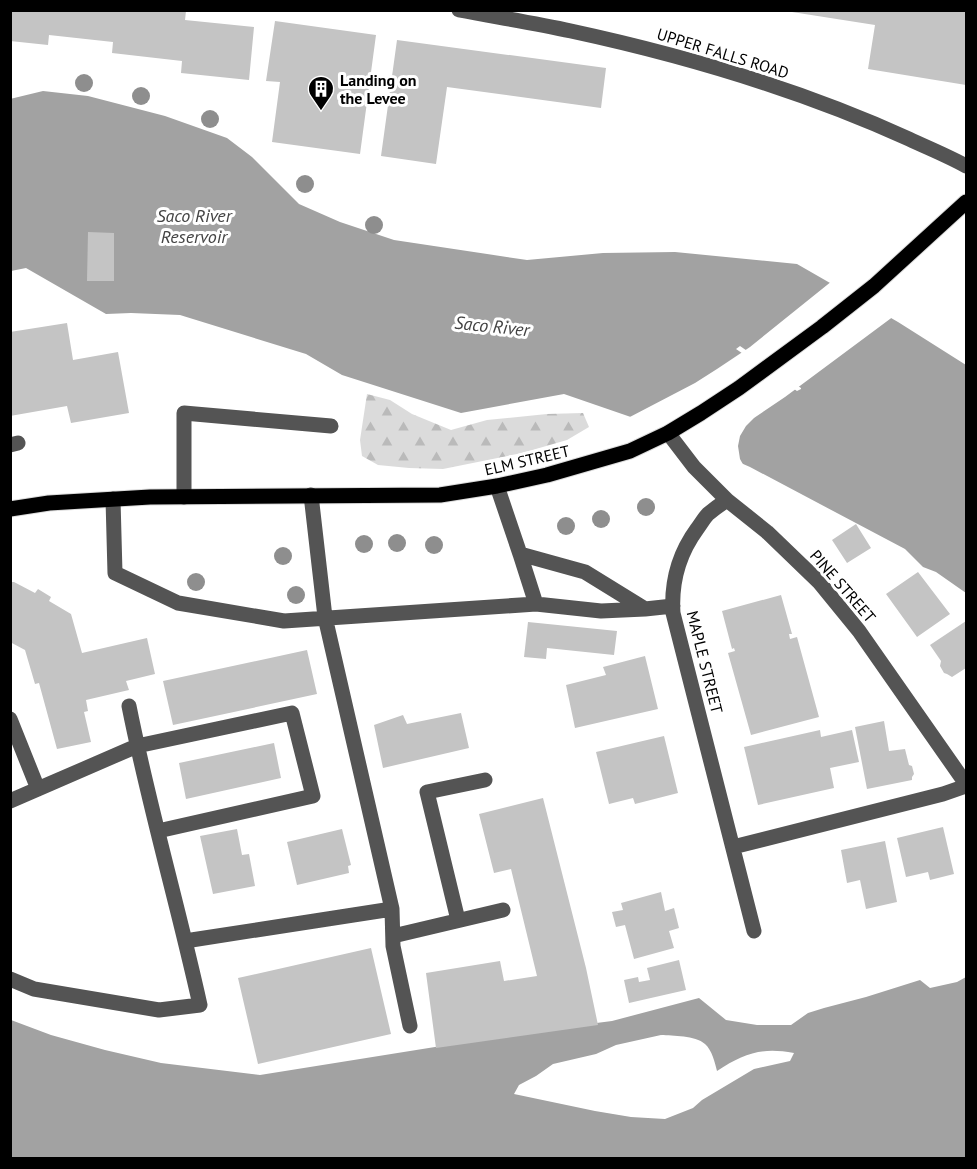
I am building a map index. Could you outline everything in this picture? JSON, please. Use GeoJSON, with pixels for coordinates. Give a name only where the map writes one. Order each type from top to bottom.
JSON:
{"type":"FeatureCollection","features":[{"type":"Feature","properties":{"kind":"main road","name":"ELM STREET"},"geometry":{"type":"LineString","coordinates":[[10,509],[49,503],[150,497],[440,495],[547,475],[630,451],[668,433],[739,388],[822,327],[874,286],[966,202]]}},
{"type":"Feature","properties":{"kind":"street","name":"UPPER FALLS ROAD"},"geometry":{"type":"LineString","coordinates":[[459,10],[570,30],[688,59],[770,84],[891,131],[966,166]]}},
{"type":"Feature","properties":{"kind":"street"},"geometry":{"type":"LineString","coordinates":[[184,497],[184,413],[331,426]]}},
{"type":"Feature","properties":{"kind":"street","name":"PINE STREET"},"geometry":{"type":"LineString","coordinates":[[668,433],[694,467],[727,500],[804,565],[834,598],[966,785]]}},
{"type":"Feature","properties":{"kind":"street"},"geometry":{"type":"LineString","coordinates":[[497,486],[536,604]]}},
{"type":"Feature","properties":{"kind":"street"},"geometry":{"type":"LineString","coordinates":[[311,495],[325,617],[392,909],[393,946],[410,1026]]}},
{"type":"Feature","properties":{"kind":"street"},"geometry":{"type":"LineString","coordinates":[[113,499],[115,573],[178,603],[285,621],[536,604],[601,611],[673,606]]}},
{"type":"Feature","properties":{"kind":"street","name":"MAPLE STREET"},"geometry":{"type":"LineString","coordinates":[[727,500],[707,514],[688,541],[679,560],[675,576],[673,613],[754,931]]}},
{"type":"Feature","properties":{"kind":"street"},"geometry":{"type":"LineString","coordinates":[[520,554],[585,572],[645,609]]}},
{"type":"Feature","properties":{"kind":"street"},"geometry":{"type":"LineString","coordinates":[[10,979],[34,989],[159,1010],[200,1005],[129,706]]}},
{"type":"Feature","properties":{"kind":"street"},"geometry":{"type":"LineString","coordinates":[[10,801],[137,746],[292,713],[313,796],[158,831]]}},
{"type":"Feature","properties":{"kind":"street"},"geometry":{"type":"LineString","coordinates":[[10,719],[38,789]]}},
{"type":"Feature","properties":{"kind":"street"},"geometry":{"type":"LineString","coordinates":[[458,920],[428,792],[485,780]]}},
{"type":"Feature","properties":{"kind":"street"},"geometry":{"type":"LineString","coordinates":[[733,847],[943,794],[966,785]]}},
{"type":"Feature","properties":{"kind":"street"},"geometry":{"type":"LineString","coordinates":[[186,941],[392,909]]}},
{"type":"Feature","properties":{"kind":"street"},"geometry":{"type":"LineString","coordinates":[[393,936],[503,910]]}},
{"type":"Feature","properties":{"kind":"green space"},"geometry":{"type":"Polygon","coordinates":[[[367,394],[390,400],[412,414],[451,430],[487,420],[583,413],[589,427],[567,440],[522,453],[443,469],[378,465],[362,456],[360,440],[367,394]]]}},
{"type":"Feature","properties":{"kind":"water","name":"Saco River Reservoir"},"geometry":{"type":"Polygon","coordinates":[[[43,91],[88,96],[165,116],[227,138],[252,157],[299,204],[340,222],[394,240],[527,260],[603,253],[675,252],[797,264],[898,322],[966,365],[966,593],[936,572],[923,567],[905,549],[750,467],[654,425],[564,394],[461,413],[342,375],[306,354],[180,315],[106,314],[26,268],[11,271],[10,99],[43,91]],[[740,346],[736,349],[797,391],[801,388],[740,346]]]}},
{"type":"Feature","properties":{"kind":"water"},"geometry":{"type":"Polygon","coordinates":[[[966,977],[966,1158],[11,1158],[11,1020],[51,1035],[161,1063],[260,1075],[612,1021],[699,998],[726,1020],[757,1025],[791,1025],[808,1013],[920,980],[930,988],[957,982],[966,977]],[[661,1035],[616,1045],[596,1054],[553,1064],[519,1085],[514,1094],[631,1117],[665,1119],[693,1108],[702,1100],[754,1069],[790,1061],[794,1053],[763,1051],[754,1053],[717,1071],[711,1053],[701,1041],[690,1037],[661,1035]]]}},
{"type":"Feature","properties":{"kind":"pier"},"geometry":{"type":"Polygon","coordinates":[[[832,281],[894,316],[746,426],[740,436],[738,446],[740,459],[745,468],[653,428],[626,419],[695,383],[750,347],[832,281]]]}},
{"type":"Feature","properties":{"kind":"building"},"geometry":{"type":"Polygon","coordinates":[[[10,10],[178,10],[186,11],[185,20],[254,27],[249,80],[181,73],[182,61],[112,53],[113,42],[49,35],[48,45],[10,41],[10,10]]]}},
{"type":"Feature","properties":{"kind":"building"},"geometry":{"type":"Polygon","coordinates":[[[792,10],[966,10],[966,85],[868,69],[875,25],[792,12],[792,10]]]}},
{"type":"Feature","properties":{"kind":"building","name":"Landing on the Levee"},"geometry":{"type":"Polygon","coordinates":[[[275,21],[376,35],[360,154],[272,142],[280,82],[266,81],[275,21]]]}},
{"type":"Feature","properties":{"kind":"building"},"geometry":{"type":"Polygon","coordinates":[[[397,40],[606,68],[601,108],[447,87],[436,164],[381,156],[397,40]]]}},
{"type":"Feature","properties":{"kind":"building"},"geometry":{"type":"Polygon","coordinates":[[[88,232],[114,233],[114,281],[87,281],[88,232]]]}},
{"type":"Feature","properties":{"kind":"building"},"geometry":{"type":"Polygon","coordinates":[[[67,323],[73,360],[118,352],[129,413],[71,423],[67,406],[10,416],[10,332],[67,323]]]}},
{"type":"Feature","properties":{"kind":"building"},"geometry":{"type":"Polygon","coordinates":[[[856,524],[871,548],[847,563],[832,540],[856,524]]]}},
{"type":"Feature","properties":{"kind":"building"},"geometry":{"type":"Polygon","coordinates":[[[918,572],[950,614],[917,637],[886,594],[918,572]]]}},
{"type":"Feature","properties":{"kind":"building"},"geometry":{"type":"Polygon","coordinates":[[[10,582],[35,593],[38,589],[51,597],[49,601],[71,614],[82,653],[147,638],[155,674],[126,681],[129,690],[86,700],[88,711],[84,712],[91,742],[57,749],[39,683],[35,684],[25,650],[10,642],[10,582]]]}},
{"type":"Feature","properties":{"kind":"building"},"geometry":{"type":"Polygon","coordinates":[[[781,595],[792,634],[789,634],[790,639],[797,637],[819,717],[751,735],[728,653],[735,651],[734,648],[732,649],[722,611],[781,595]]]}},
{"type":"Feature","properties":{"kind":"building"},"geometry":{"type":"Polygon","coordinates":[[[966,621],[966,668],[952,677],[944,673],[940,666],[941,661],[930,645],[966,621]]]}},
{"type":"Feature","properties":{"kind":"building"},"geometry":{"type":"Polygon","coordinates":[[[528,622],[617,631],[614,655],[547,648],[546,659],[524,657],[528,622]]]}},
{"type":"Feature","properties":{"kind":"building"},"geometry":{"type":"Polygon","coordinates":[[[307,650],[317,694],[173,725],[163,681],[307,650]]]}},
{"type":"Feature","properties":{"kind":"building"},"geometry":{"type":"Polygon","coordinates":[[[645,656],[658,709],[575,728],[566,685],[606,675],[603,667],[645,656]]]}},
{"type":"Feature","properties":{"kind":"building"},"geometry":{"type":"Polygon","coordinates":[[[461,713],[469,748],[383,768],[374,725],[403,715],[407,724],[461,713]]]}},
{"type":"Feature","properties":{"kind":"building"},"geometry":{"type":"Polygon","coordinates":[[[884,721],[889,751],[905,749],[914,774],[912,780],[867,789],[855,727],[884,721]]]}},
{"type":"Feature","properties":{"kind":"building"},"geometry":{"type":"Polygon","coordinates":[[[820,730],[821,737],[852,730],[859,762],[830,768],[834,788],[758,805],[744,747],[820,730]]]}},
{"type":"Feature","properties":{"kind":"building"},"geometry":{"type":"Polygon","coordinates":[[[664,736],[678,793],[635,804],[633,798],[609,804],[596,752],[664,736]]]}},
{"type":"Feature","properties":{"kind":"building"},"geometry":{"type":"Polygon","coordinates":[[[274,743],[281,778],[186,799],[179,763],[274,743]]]}},
{"type":"Feature","properties":{"kind":"building"},"geometry":{"type":"Polygon","coordinates":[[[543,798],[598,1025],[436,1048],[426,973],[500,961],[504,981],[537,976],[511,869],[494,873],[479,814],[543,798]]]}},
{"type":"Feature","properties":{"kind":"building"},"geometry":{"type":"Polygon","coordinates":[[[943,827],[954,874],[930,880],[928,872],[906,877],[897,838],[943,827]]]}},
{"type":"Feature","properties":{"kind":"building"},"geometry":{"type":"Polygon","coordinates":[[[237,829],[242,855],[249,854],[255,886],[213,894],[200,836],[237,829]]]}},
{"type":"Feature","properties":{"kind":"building"},"geometry":{"type":"Polygon","coordinates":[[[342,829],[351,865],[348,866],[349,873],[297,885],[287,842],[342,829]]]}},
{"type":"Feature","properties":{"kind":"building"},"geometry":{"type":"Polygon","coordinates":[[[885,841],[897,902],[866,909],[860,880],[847,883],[841,850],[885,841]]]}},
{"type":"Feature","properties":{"kind":"building"},"geometry":{"type":"Polygon","coordinates":[[[661,892],[665,911],[674,908],[679,928],[669,931],[674,948],[634,959],[625,925],[616,927],[612,912],[623,910],[621,903],[661,892]]]}},
{"type":"Feature","properties":{"kind":"building"},"geometry":{"type":"Polygon","coordinates":[[[371,948],[391,1034],[258,1064],[238,978],[371,948]]]}},
{"type":"Feature","properties":{"kind":"building"},"geometry":{"type":"Polygon","coordinates":[[[679,960],[686,990],[629,1003],[624,980],[638,977],[639,982],[650,980],[647,968],[679,960]]]}},
{"type":"Feature","properties":{"kind":"place","name":"Landing on the Levee"},"geometry":{"type":"Point","coordinates":[321,112]}},
{"type":"Feature","properties":{"kind":"water label","name":"Saco River"},"geometry":{"type":"Point","coordinates":[492,326]}}]}
